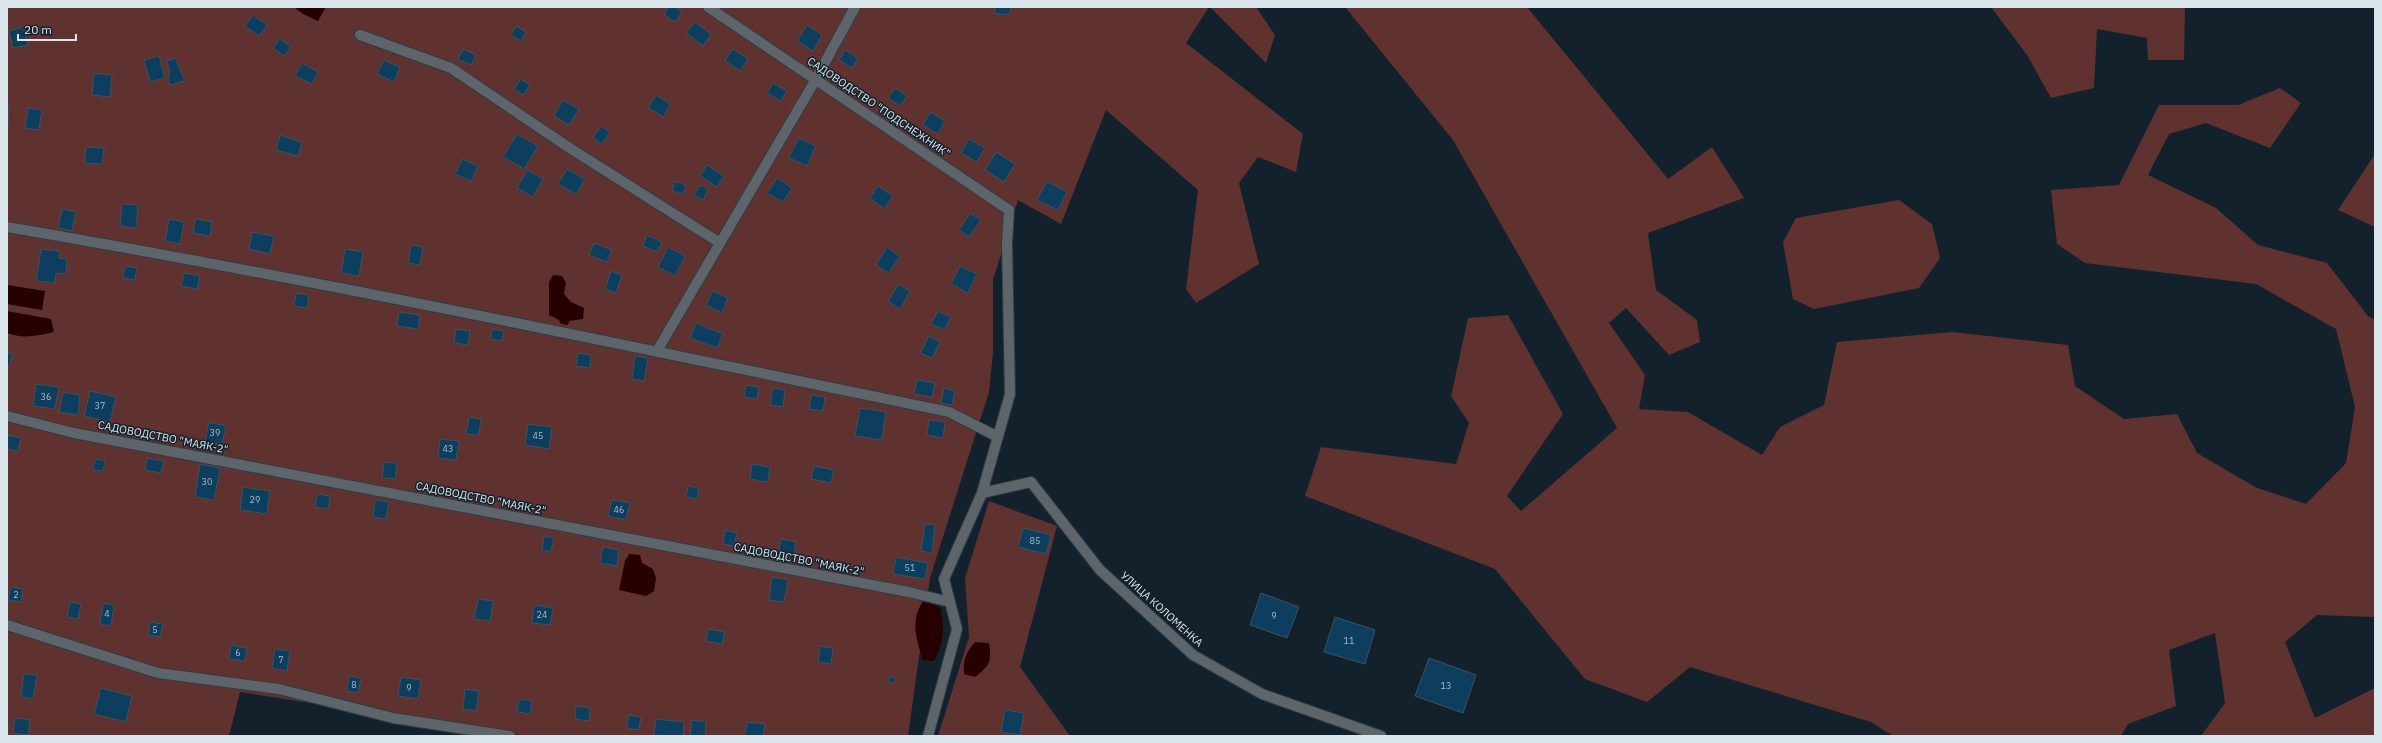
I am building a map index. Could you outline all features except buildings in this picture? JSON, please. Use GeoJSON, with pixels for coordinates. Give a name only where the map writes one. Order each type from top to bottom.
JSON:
{"type":"FeatureCollection","features":[{"type":"Feature","properties":{"kind":"street","name":"САДОВОДСТВО \"ПОДСНЕЖНИК\""},"geometry":{"type":"LineString","coordinates":[[708,7],[1009,210],[1007,243],[1010,394],[998,438]]}},
{"type":"Feature","properties":{"kind":"street"},"geometry":{"type":"LineString","coordinates":[[657,352],[816,79],[856,7]]}},
{"type":"Feature","properties":{"kind":"street"},"geometry":{"type":"LineString","coordinates":[[360,35],[451,68],[568,147],[720,243]]}},
{"type":"Feature","properties":{"kind":"street"},"geometry":{"type":"LineString","coordinates":[[7,227],[164,254],[657,352],[949,412],[998,438],[982,493],[944,579],[957,629],[928,736]]}},
{"type":"Feature","properties":{"kind":"street","name":"САДОВОДСТВО \"МАЯК-2\""},"geometry":{"type":"LineString","coordinates":[[7,416],[74,433],[909,592],[950,602]]}},
{"type":"Feature","properties":{"kind":"street","name":"УЛИЦА КОЛОМЕНКА"},"geometry":{"type":"LineString","coordinates":[[982,493],[1031,482],[1100,570],[1193,655],[1262,694],[1380,736]]}},
{"type":"Feature","properties":{"kind":"street"},"geometry":{"type":"LineString","coordinates":[[7,625],[158,673],[279,689],[393,718],[510,736]]}},
{"type":"Feature","properties":{"kind":"shaded area"},"geometry":{"type":"Polygon","coordinates":[[[7,7],[1209,7],[1186,43],[1303,134],[1296,172],[1258,157],[1239,183],[1259,264],[1196,303],[1186,289],[1198,190],[1106,110],[1061,224],[1018,200],[993,280],[993,353],[989,392],[930,578],[908,736],[526,736],[240,692],[229,736],[7,736],[7,7]]]}},
{"type":"Feature","properties":{"kind":"shaded area"},"geometry":{"type":"Polygon","coordinates":[[[294,7],[326,7],[318,21],[303,14],[294,7]]]}},
{"type":"Feature","properties":{"kind":"shaded area"},"geometry":{"type":"Polygon","coordinates":[[[1210,7],[1256,7],[1275,35],[1266,63],[1210,7]]]}},
{"type":"Feature","properties":{"kind":"shaded area"},"geometry":{"type":"Polygon","coordinates":[[[1345,7],[1527,7],[1668,179],[1712,147],[1744,198],[1648,233],[1656,290],[1697,320],[1700,342],[1669,355],[1626,308],[1609,323],[1645,375],[1639,409],[1688,412],[1762,455],[1780,427],[1824,405],[1837,342],[1953,332],[2068,345],[2075,386],[2124,419],[2177,414],[2197,453],[2257,488],[2306,504],[2346,463],[2355,407],[2336,329],[2256,284],[2085,263],[2057,244],[2051,190],[2119,185],[2159,105],[2238,105],[2280,88],[2301,103],[2270,148],[2206,123],[2169,134],[2148,175],[2216,208],[2258,245],[2327,263],[2368,316],[2375,320],[2375,617],[2317,615],[2285,642],[2315,718],[2375,688],[2375,736],[2201,736],[2225,703],[2215,633],[2169,650],[2176,706],[2128,724],[2121,736],[1893,736],[1871,722],[1690,667],[1647,702],[1585,679],[1495,569],[1305,496],[1321,447],[1456,464],[1469,423],[1451,396],[1468,318],[1508,315],[1563,414],[1507,496],[1521,511],[1617,428],[1453,140],[1345,7]]]}},
{"type":"Feature","properties":{"kind":"shaded area"},"geometry":{"type":"Polygon","coordinates":[[[1991,7],[2185,7],[2184,60],[2148,60],[2147,38],[2097,29],[2094,88],[2051,98],[2027,55],[1991,7]]]}},
{"type":"Feature","properties":{"kind":"shaded area"},"geometry":{"type":"Polygon","coordinates":[[[2375,154],[2375,227],[2338,210],[2375,154]]]}},
{"type":"Feature","properties":{"kind":"shaded area"},"geometry":{"type":"Polygon","coordinates":[[[1899,200],[1932,224],[1940,258],[1919,288],[1814,309],[1793,299],[1783,242],[1796,218],[1899,200]]]}},
{"type":"Feature","properties":{"kind":"shaded area"},"geometry":{"type":"Polygon","coordinates":[[[553,275],[562,276],[566,283],[564,294],[571,302],[584,308],[583,319],[569,321],[568,325],[561,324],[559,320],[549,315],[549,282],[553,275]]]}},
{"type":"Feature","properties":{"kind":"shaded area"},"geometry":{"type":"Polygon","coordinates":[[[7,285],[45,291],[42,310],[7,304],[7,285]]]}},
{"type":"Feature","properties":{"kind":"shaded area"},"geometry":{"type":"Polygon","coordinates":[[[7,311],[51,319],[54,332],[30,336],[18,336],[7,333],[7,311]]]}},
{"type":"Feature","properties":{"kind":"shaded area"},"geometry":{"type":"Polygon","coordinates":[[[989,501],[1057,526],[1020,667],[1070,736],[938,736],[969,637],[965,578],[989,501]]]}},
{"type":"Feature","properties":{"kind":"shaded area"},"geometry":{"type":"Polygon","coordinates":[[[629,554],[640,555],[642,563],[653,569],[656,578],[654,591],[646,596],[619,590],[625,561],[629,554]]]}},
{"type":"Feature","properties":{"kind":"shaded area"},"geometry":{"type":"Polygon","coordinates":[[[923,601],[940,607],[942,614],[942,641],[934,661],[923,660],[916,637],[915,623],[919,608],[923,601]]]}},
{"type":"Feature","properties":{"kind":"shaded area"},"geometry":{"type":"Polygon","coordinates":[[[975,642],[989,643],[990,659],[987,666],[975,677],[964,674],[964,669],[966,656],[969,649],[975,642]]]}}]}
